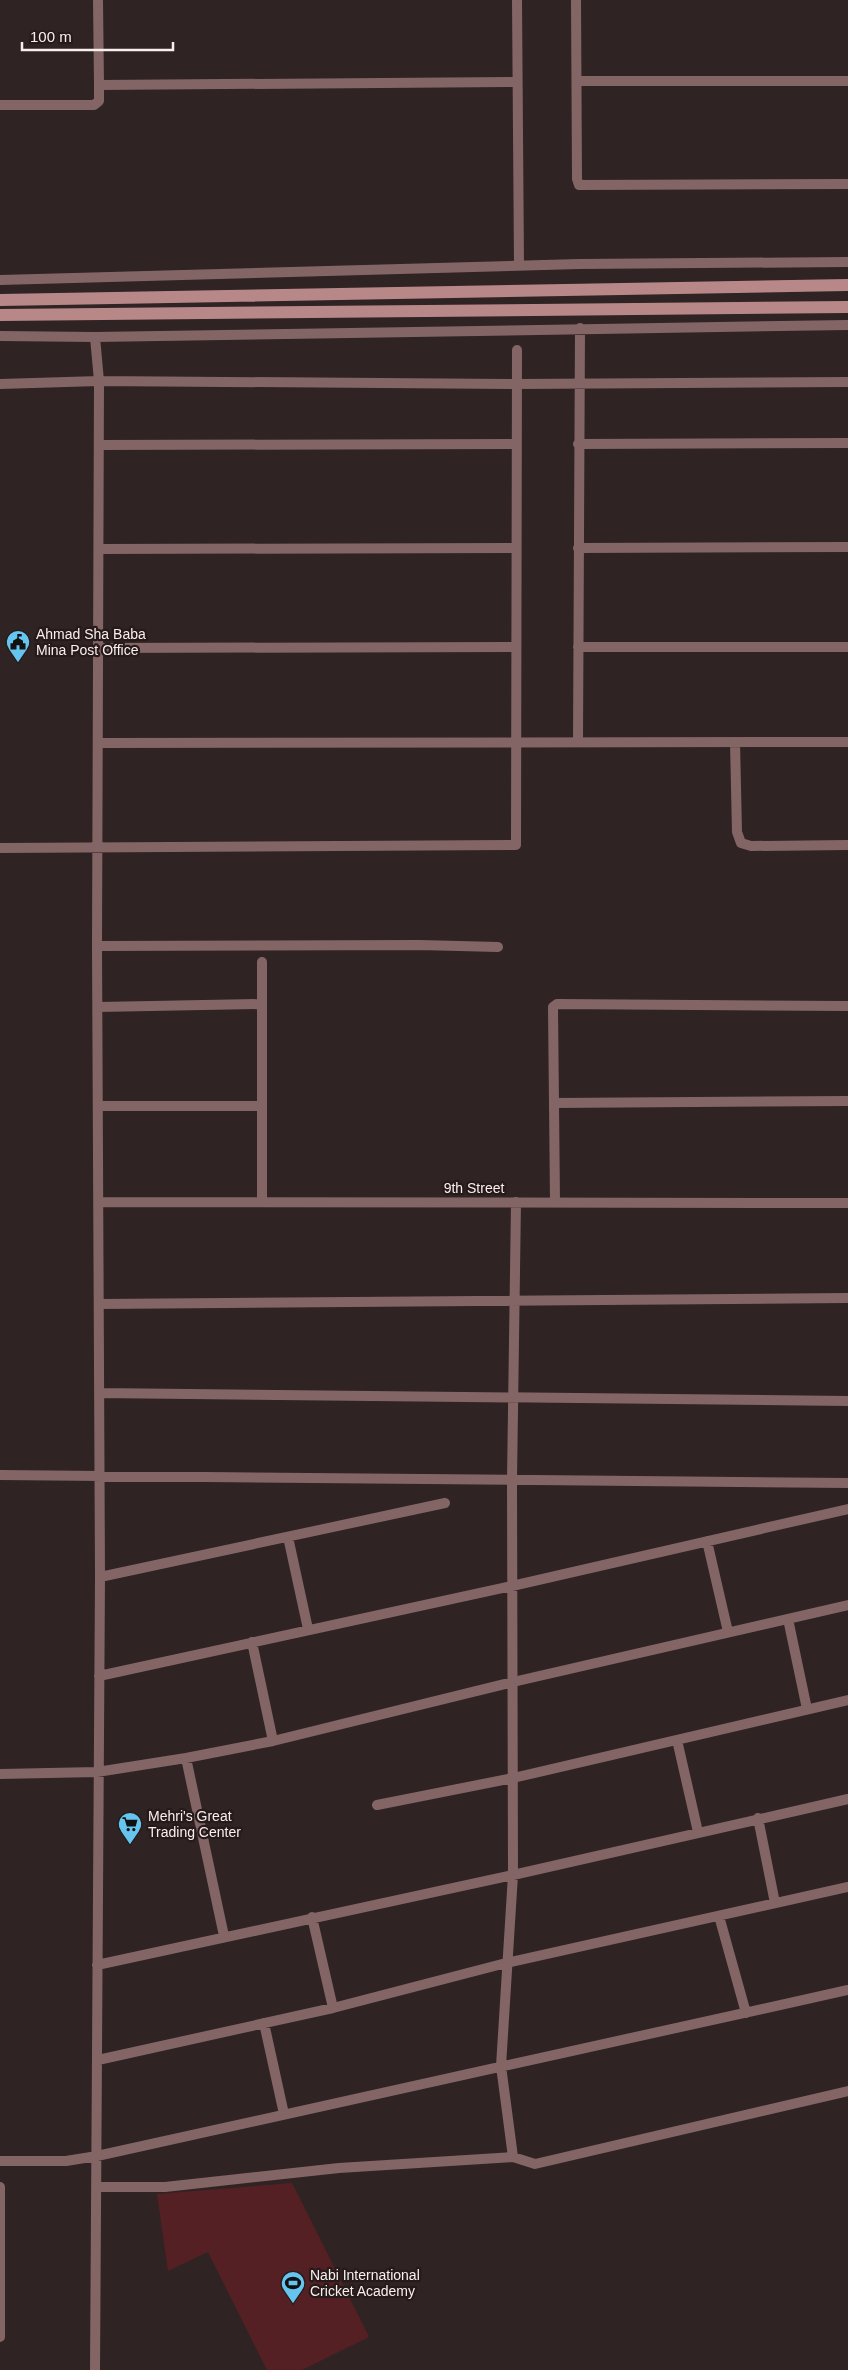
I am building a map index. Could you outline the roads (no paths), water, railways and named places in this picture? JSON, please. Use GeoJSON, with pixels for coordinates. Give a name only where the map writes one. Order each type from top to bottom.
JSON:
{"type":"FeatureCollection","features":[{"type":"Feature","properties":{"kind":"main road"},"geometry":{"type":"LineString","coordinates":[[0,300],[848,285]]}},
{"type":"Feature","properties":{"kind":"main road"},"geometry":{"type":"LineString","coordinates":[[0,315],[848,307]]}},
{"type":"Feature","properties":{"kind":"street"},"geometry":{"type":"LineString","coordinates":[[0,105],[94,105],[99,101],[98,0]]}},
{"type":"Feature","properties":{"kind":"street"},"geometry":{"type":"LineString","coordinates":[[517,0],[519,266]]}},
{"type":"Feature","properties":{"kind":"street"},"geometry":{"type":"LineString","coordinates":[[576,0],[577,179],[579,185],[848,184]]}},
{"type":"Feature","properties":{"kind":"street"},"geometry":{"type":"LineString","coordinates":[[99,85],[517,82]]}},
{"type":"Feature","properties":{"kind":"street"},"geometry":{"type":"LineString","coordinates":[[577,82],[848,82]]}},
{"type":"Feature","properties":{"kind":"street"},"geometry":{"type":"LineString","coordinates":[[0,280],[519,266],[848,262]]}},
{"type":"Feature","properties":{"kind":"street"},"geometry":{"type":"LineString","coordinates":[[0,336],[95,337],[848,325]]}},
{"type":"Feature","properties":{"kind":"street"},"geometry":{"type":"LineString","coordinates":[[578,742],[578,384],[580,328]]}},
{"type":"Feature","properties":{"kind":"street"},"geometry":{"type":"LineString","coordinates":[[95,337],[99,381],[97,946],[100,1577],[97,1772],[98,2156],[96,2186],[95,2370]]}},
{"type":"Feature","properties":{"kind":"street"},"geometry":{"type":"LineString","coordinates":[[0,848],[513,846],[517,842],[515,647],[517,350]]}},
{"type":"Feature","properties":{"kind":"street"},"geometry":{"type":"LineString","coordinates":[[0,384],[99,381],[516,384],[848,382]]}},
{"type":"Feature","properties":{"kind":"street"},"geometry":{"type":"LineString","coordinates":[[578,444],[848,443]]}},
{"type":"Feature","properties":{"kind":"street"},"geometry":{"type":"LineString","coordinates":[[99,445],[516,444]]}},
{"type":"Feature","properties":{"kind":"street"},"geometry":{"type":"LineString","coordinates":[[578,548],[848,547]]}},
{"type":"Feature","properties":{"kind":"street"},"geometry":{"type":"LineString","coordinates":[[99,549],[516,548]]}},
{"type":"Feature","properties":{"kind":"street"},"geometry":{"type":"LineString","coordinates":[[99,648],[515,647]]}},
{"type":"Feature","properties":{"kind":"street"},"geometry":{"type":"LineString","coordinates":[[578,647],[848,647]]}},
{"type":"Feature","properties":{"kind":"street"},"geometry":{"type":"LineString","coordinates":[[735,742],[737,832],[741,843],[751,846],[848,845]]}},
{"type":"Feature","properties":{"kind":"street"},"geometry":{"type":"LineString","coordinates":[[99,743],[848,742]]}},
{"type":"Feature","properties":{"kind":"street"},"geometry":{"type":"LineString","coordinates":[[97,946],[498,947]]}},
{"type":"Feature","properties":{"kind":"street"},"geometry":{"type":"LineString","coordinates":[[262,962],[262,1201]]}},
{"type":"Feature","properties":{"kind":"street"},"geometry":{"type":"LineString","coordinates":[[98,1006],[262,1004]]}},
{"type":"Feature","properties":{"kind":"street"},"geometry":{"type":"LineString","coordinates":[[555,1202],[552,1010],[557,1004],[848,1006]]}},
{"type":"Feature","properties":{"kind":"street"},"geometry":{"type":"LineString","coordinates":[[554,1103],[848,1101]]}},
{"type":"Feature","properties":{"kind":"street"},"geometry":{"type":"LineString","coordinates":[[99,1106],[262,1106]]}},
{"type":"Feature","properties":{"kind":"street","name":"9th Street"},"geometry":{"type":"LineString","coordinates":[[99,1202],[848,1203]]}},
{"type":"Feature","properties":{"kind":"street"},"geometry":{"type":"LineString","coordinates":[[513,2158],[501,2066],[513,1875],[512,1479],[516,1202]]}},
{"type":"Feature","properties":{"kind":"street"},"geometry":{"type":"LineString","coordinates":[[99,1304],[848,1298]]}},
{"type":"Feature","properties":{"kind":"street"},"geometry":{"type":"LineString","coordinates":[[99,1393],[848,1400]]}},
{"type":"Feature","properties":{"kind":"street"},"geometry":{"type":"LineString","coordinates":[[0,1475],[848,1483]]}},
{"type":"Feature","properties":{"kind":"street"},"geometry":{"type":"LineString","coordinates":[[100,1577],[446,1503]]}},
{"type":"Feature","properties":{"kind":"street"},"geometry":{"type":"LineString","coordinates":[[99,1676],[848,1510]]}},
{"type":"Feature","properties":{"kind":"street"},"geometry":{"type":"LineString","coordinates":[[288,1537],[308,1629]]}},
{"type":"Feature","properties":{"kind":"street"},"geometry":{"type":"LineString","coordinates":[[707,1541],[728,1632]]}},
{"type":"Feature","properties":{"kind":"street"},"geometry":{"type":"LineString","coordinates":[[0,1774],[97,1772],[186,1758],[273,1741],[513,1682],[848,1605]]}},
{"type":"Feature","properties":{"kind":"street"},"geometry":{"type":"LineString","coordinates":[[788,1619],[807,1709]]}},
{"type":"Feature","properties":{"kind":"street"},"geometry":{"type":"LineString","coordinates":[[252,1642],[273,1741]]}},
{"type":"Feature","properties":{"kind":"street"},"geometry":{"type":"LineString","coordinates":[[377,1806],[513,1778],[848,1700]]}},
{"type":"Feature","properties":{"kind":"street"},"geometry":{"type":"LineString","coordinates":[[677,1740],[698,1832]]}},
{"type":"Feature","properties":{"kind":"street"},"geometry":{"type":"LineString","coordinates":[[186,1758],[224,1936]]}},
{"type":"Feature","properties":{"kind":"street"},"geometry":{"type":"LineString","coordinates":[[97,1965],[513,1875],[848,1798]]}},
{"type":"Feature","properties":{"kind":"street"},"geometry":{"type":"LineString","coordinates":[[758,1818],[775,1903]]}},
{"type":"Feature","properties":{"kind":"street"},"geometry":{"type":"LineString","coordinates":[[98,2060],[333,2008],[506,1963],[848,1887]]}},
{"type":"Feature","properties":{"kind":"street"},"geometry":{"type":"LineString","coordinates":[[719,1916],[746,2013]]}},
{"type":"Feature","properties":{"kind":"street"},"geometry":{"type":"LineString","coordinates":[[312,1917],[333,2008]]}},
{"type":"Feature","properties":{"kind":"street"},"geometry":{"type":"LineString","coordinates":[[0,2161],[66,2161],[98,2156],[848,1990]]}},
{"type":"Feature","properties":{"kind":"street"},"geometry":{"type":"LineString","coordinates":[[264,2023],[284,2114]]}},
{"type":"Feature","properties":{"kind":"street"},"geometry":{"type":"LineString","coordinates":[[96,2186],[165,2187],[339,2168],[513,2158],[535,2164],[848,2091]]}},
{"type":"Feature","properties":{"kind":"street"},"geometry":{"type":"LineString","coordinates":[[0,2187],[0,2337]]}},
{"type":"Feature","properties":{"kind":"place","name":"Ahmad Sha Baba Mina Post Office"},"geometry":{"type":"Point","coordinates":[18,663]}},
{"type":"Feature","properties":{"kind":"place","name":"Mehri's Great Trading Center"},"geometry":{"type":"Point","coordinates":[130,1845]}},
{"type":"Feature","properties":{"kind":"place","name":"Nabi International Cricket Academy"},"geometry":{"type":"Point","coordinates":[293,2304]}}]}
